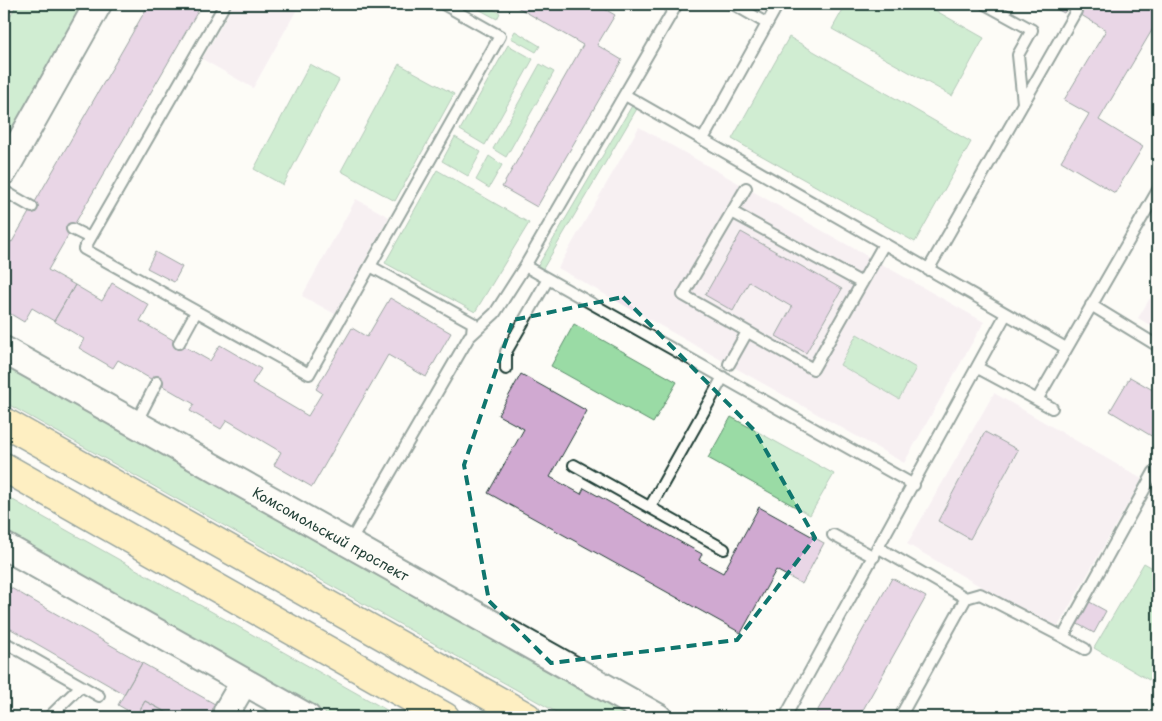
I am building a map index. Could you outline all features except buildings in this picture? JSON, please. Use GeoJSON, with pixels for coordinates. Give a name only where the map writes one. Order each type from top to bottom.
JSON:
{"type":"FeatureCollection","features":[{"type":"Feature","properties":{"kind":"main road"},"geometry":{"type":"LineString","coordinates":[[4,422],[527,717]]}},
{"type":"Feature","properties":{"kind":"main road"},"geometry":{"type":"LineString","coordinates":[[4,467],[446,717]]}},
{"type":"Feature","properties":{"kind":"street"},"geometry":{"type":"LineString","coordinates":[[4,171],[98,4]]}},
{"type":"Feature","properties":{"kind":"street","name":"Комсомольский проспект"},"geometry":{"type":"LineString","coordinates":[[4,350],[658,717]]}},
{"type":"Feature","properties":{"kind":"street"},"geometry":{"type":"LineString","coordinates":[[4,546],[307,717]]}},
{"type":"Feature","properties":{"kind":"street"},"geometry":{"type":"LineString","coordinates":[[227,711],[244,682]]}},
{"type":"Feature","properties":{"kind":"lane"},"geometry":{"type":"LineString","coordinates":[[225,4],[84,249],[309,374],[500,36],[443,4]]}},
{"type":"Feature","properties":{"kind":"lane"},"geometry":{"type":"LineString","coordinates":[[349,544],[472,333],[495,313],[525,266],[677,4]]}},
{"type":"Feature","properties":{"kind":"lane"},"geometry":{"type":"LineString","coordinates":[[733,4],[766,23]]}},
{"type":"Feature","properties":{"kind":"lane"},"geometry":{"type":"LineString","coordinates":[[703,139],[778,4]]}},
{"type":"Feature","properties":{"kind":"lane"},"geometry":{"type":"LineString","coordinates":[[985,4],[1032,30],[1018,56],[1023,103]]}},
{"type":"Feature","properties":{"kind":"lane"},"geometry":{"type":"LineString","coordinates":[[928,270],[1076,11]]}},
{"type":"Feature","properties":{"kind":"lane"},"geometry":{"type":"LineString","coordinates":[[625,96],[1066,348]]}},
{"type":"Feature","properties":{"kind":"lane"},"geometry":{"type":"LineString","coordinates":[[746,188],[683,295],[813,369],[884,244]]}},
{"type":"Feature","properties":{"kind":"lane"},"geometry":{"type":"LineString","coordinates":[[1036,400],[1158,190]]}},
{"type":"Feature","properties":{"kind":"lane"},"geometry":{"type":"LineString","coordinates":[[4,191],[32,207]]}},
{"type":"Feature","properties":{"kind":"lane"},"geometry":{"type":"LineString","coordinates":[[732,212],[862,283]]}},
{"type":"Feature","properties":{"kind":"lane"},"geometry":{"type":"LineString","coordinates":[[72,229],[90,238]]}},
{"type":"Feature","properties":{"kind":"lane"},"geometry":{"type":"LineString","coordinates":[[370,266],[473,324],[472,333]]}},
{"type":"Feature","properties":{"kind":"lane"},"geometry":{"type":"LineString","coordinates":[[525,266],[914,485]]}},
{"type":"Feature","properties":{"kind":"lane"},"geometry":{"type":"LineString","coordinates":[[506,369],[506,352],[548,279]]}},
{"type":"Feature","properties":{"kind":"lane"},"geometry":{"type":"LineString","coordinates":[[1091,306],[1158,346]]}},
{"type":"Feature","properties":{"kind":"lane"},"geometry":{"type":"LineString","coordinates":[[179,343],[196,312]]}},
{"type":"Feature","properties":{"kind":"lane"},"geometry":{"type":"LineString","coordinates":[[785,717],[914,485],[1006,314]]}},
{"type":"Feature","properties":{"kind":"lane"},"geometry":{"type":"LineString","coordinates":[[729,364],[747,332]]}},
{"type":"Feature","properties":{"kind":"lane"},"geometry":{"type":"LineString","coordinates":[[978,368],[1052,408]]}},
{"type":"Feature","properties":{"kind":"lane"},"geometry":{"type":"LineString","coordinates":[[650,507],[722,377]]}},
{"type":"Feature","properties":{"kind":"lane"},"geometry":{"type":"LineString","coordinates":[[135,424],[157,382]]}},
{"type":"Feature","properties":{"kind":"lane"},"geometry":{"type":"LineString","coordinates":[[574,465],[724,549]]}},
{"type":"Feature","properties":{"kind":"lane"},"geometry":{"type":"LineString","coordinates":[[1063,636],[1154,472],[1158,474]]}},
{"type":"Feature","properties":{"kind":"lane"},"geometry":{"type":"LineString","coordinates":[[833,535],[876,553],[966,598],[980,594],[1085,649]]}},
{"type":"Feature","properties":{"kind":"lane"},"geometry":{"type":"LineString","coordinates":[[900,717],[966,598]]}},
{"type":"Feature","properties":{"kind":"lane"},"geometry":{"type":"LineString","coordinates":[[4,642],[99,696]]}},
{"type":"Feature","properties":{"kind":"lane"},"geometry":{"type":"LineString","coordinates":[[50,717],[81,686]]}},
{"type":"Feature","properties":{"kind":"highlighted area"},"geometry":{"type":"Polygon","coordinates":[[[623,297],[755,431],[815,538],[737,640],[551,663],[489,601],[464,465],[513,320],[623,297]]]}},
{"type":"Feature","properties":{"kind":"shaded area"},"geometry":{"type":"Polygon","coordinates":[[[234,4],[300,4],[253,88],[202,59],[234,4]]]}},
{"type":"Feature","properties":{"kind":"shaded area"},"geometry":{"type":"Polygon","coordinates":[[[639,127],[984,322],[904,463],[558,268],[639,127]]]}},
{"type":"Feature","properties":{"kind":"shaded area"},"geometry":{"type":"Polygon","coordinates":[[[356,199],[389,217],[335,314],[302,296],[356,199]]]}},
{"type":"Feature","properties":{"kind":"shaded area"},"geometry":{"type":"Polygon","coordinates":[[[1158,285],[1158,330],[1138,318],[1158,285]]]}},
{"type":"Feature","properties":{"kind":"shaded area"},"geometry":{"type":"Polygon","coordinates":[[[994,393],[1142,479],[1056,630],[907,544],[994,393]]]}},
{"type":"Feature","properties":{"kind":"green space"},"geometry":{"type":"Polygon","coordinates":[[[17,4],[87,4],[4,153],[4,27],[17,4]]]}},
{"type":"Feature","properties":{"kind":"green space"},"geometry":{"type":"Polygon","coordinates":[[[469,4],[484,4],[500,13],[497,19],[469,4]]]}},
{"type":"Feature","properties":{"kind":"green space"},"geometry":{"type":"Polygon","coordinates":[[[846,4],[924,4],[984,38],[952,96],[832,29],[846,4]]]}},
{"type":"Feature","properties":{"kind":"green space"},"geometry":{"type":"Polygon","coordinates":[[[515,31],[540,46],[536,52],[511,38],[515,31]]]}},
{"type":"Feature","properties":{"kind":"green space"},"geometry":{"type":"Polygon","coordinates":[[[789,37],[971,142],[915,242],[732,139],[789,37]]]}},
{"type":"Feature","properties":{"kind":"green space"},"geometry":{"type":"Polygon","coordinates":[[[508,45],[533,59],[485,145],[460,130],[508,45]]]}},
{"type":"Feature","properties":{"kind":"green space"},"geometry":{"type":"Polygon","coordinates":[[[310,64],[339,80],[283,185],[254,169],[310,64]]]}},
{"type":"Feature","properties":{"kind":"green space"},"geometry":{"type":"Polygon","coordinates":[[[399,64],[454,94],[395,201],[341,171],[399,64]]]}},
{"type":"Feature","properties":{"kind":"green space"},"geometry":{"type":"Polygon","coordinates":[[[540,64],[554,72],[506,157],[493,149],[540,64]]]}},
{"type":"Feature","properties":{"kind":"green space"},"geometry":{"type":"Polygon","coordinates":[[[633,104],[638,107],[541,272],[536,269],[633,104]]]}},
{"type":"Feature","properties":{"kind":"green space"},"geometry":{"type":"Polygon","coordinates":[[[455,137],[481,152],[468,176],[442,161],[455,137]]]}},
{"type":"Feature","properties":{"kind":"green space"},"geometry":{"type":"Polygon","coordinates":[[[489,156],[502,165],[489,188],[476,180],[489,156]]]}},
{"type":"Feature","properties":{"kind":"green space"},"geometry":{"type":"Polygon","coordinates":[[[437,170],[529,223],[475,312],[385,263],[437,170]]]}},
{"type":"Feature","properties":{"kind":"green space"},"geometry":{"type":"Polygon","coordinates":[[[574,324],[677,382],[653,423],[551,366],[574,324]]]}},
{"type":"Feature","properties":{"kind":"green space"},"geometry":{"type":"Polygon","coordinates":[[[857,334],[916,368],[899,399],[840,365],[857,334]]]}},
{"type":"Feature","properties":{"kind":"green space"},"geometry":{"type":"Polygon","coordinates":[[[4,360],[640,717],[565,717],[4,402],[4,360]]]}},
{"type":"Feature","properties":{"kind":"green space"},"geometry":{"type":"Polygon","coordinates":[[[731,417],[834,474],[810,515],[708,458],[731,417]]]}},
{"type":"Feature","properties":{"kind":"green space"},"geometry":{"type":"Polygon","coordinates":[[[4,495],[399,717],[332,717],[4,532],[4,495]]]}},
{"type":"Feature","properties":{"kind":"green space"},"geometry":{"type":"Polygon","coordinates":[[[1144,563],[1158,571],[1158,663],[1149,680],[1094,648],[1144,563]]]}}]}
